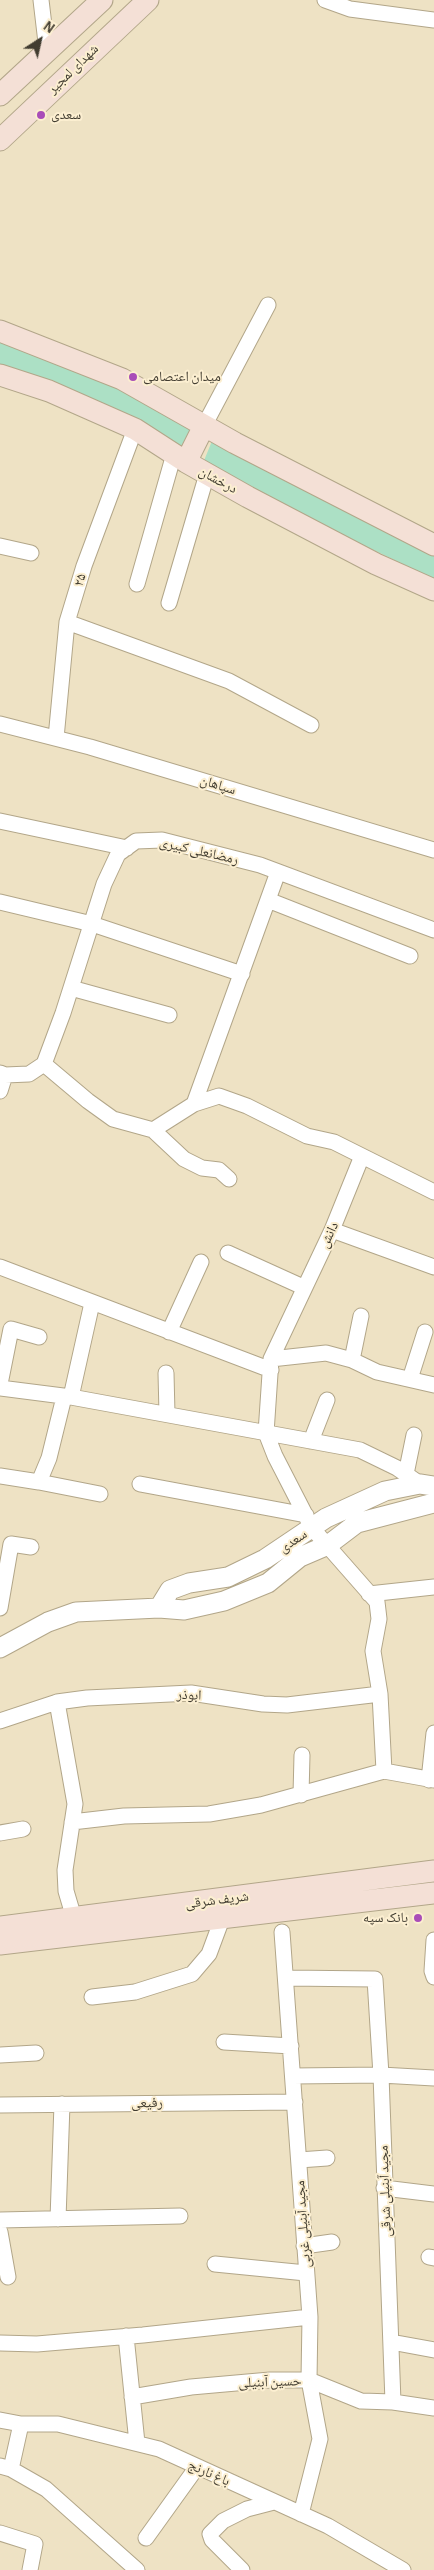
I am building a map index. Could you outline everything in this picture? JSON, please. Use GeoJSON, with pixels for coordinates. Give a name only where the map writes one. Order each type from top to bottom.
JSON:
{"type":"FeatureCollection","features":[{"type":"Feature","properties":{"kind":"main road"},"geometry":{"type":"LineString","coordinates":[[0,95],[102,0]]}},
{"type":"Feature","properties":{"kind":"main road","name":"شهدای لمجیر"},"geometry":{"type":"LineString","coordinates":[[0,140],[148,0]]}},
{"type":"Feature","properties":{"kind":"main road"},"geometry":{"type":"LineString","coordinates":[[0,331],[122,378],[204,426],[433,543]]}},
{"type":"Feature","properties":{"kind":"main road","name":"درخشان"},"geometry":{"type":"LineString","coordinates":[[0,375],[49,391],[135,429],[207,474],[376,564],[434,590]]}},
{"type":"Feature","properties":{"kind":"main road"},"geometry":{"type":"LineString","coordinates":[[180,458],[204,426]]}},
{"type":"Feature","properties":{"kind":"main road","name":"شریف شرقی"},"geometry":{"type":"LineString","coordinates":[[0,1928],[434,1871]]}},
{"type":"Feature","properties":{"kind":"main road"},"geometry":{"type":"LineString","coordinates":[[382,1878],[385,1900]]}},
{"type":"Feature","properties":{"kind":"main road","name":"شریف شرقی"},"geometry":{"type":"LineString","coordinates":[[0,1944],[434,1894]]}},
{"type":"Feature","properties":{"kind":"street"},"geometry":{"type":"LineString","coordinates":[[41,0],[47,51]]}},
{"type":"Feature","properties":{"kind":"street"},"geometry":{"type":"LineString","coordinates":[[325,0],[350,10],[434,20]]}},
{"type":"Feature","properties":{"kind":"street"},"geometry":{"type":"LineString","coordinates":[[204,426],[268,305]]}},
{"type":"Feature","properties":{"kind":"street","name":"۲۵"},"geometry":{"type":"LineString","coordinates":[[56,738],[67,622],[84,566],[135,429]]}},
{"type":"Feature","properties":{"kind":"street"},"geometry":{"type":"LineString","coordinates":[[137,584],[180,458]]}},
{"type":"Feature","properties":{"kind":"street"},"geometry":{"type":"LineString","coordinates":[[169,603],[207,474]]}},
{"type":"Feature","properties":{"kind":"street"},"geometry":{"type":"LineString","coordinates":[[0,546],[31,553]]}},
{"type":"Feature","properties":{"kind":"street"},"geometry":{"type":"LineString","coordinates":[[67,622],[229,681],[311,724]]}},
{"type":"Feature","properties":{"kind":"street","name":"سپاهان"},"geometry":{"type":"LineString","coordinates":[[0,724],[56,738],[434,850]]}},
{"type":"Feature","properties":{"kind":"street"},"geometry":{"type":"LineString","coordinates":[[0,822],[127,848]]}},
{"type":"Feature","properties":{"kind":"street","name":"رمضانعلی کبیری"},"geometry":{"type":"LineString","coordinates":[[127,848],[136,841],[162,840],[260,865],[434,930]]}},
{"type":"Feature","properties":{"kind":"street"},"geometry":{"type":"LineString","coordinates":[[0,1091],[3,1074],[29,1074],[44,1064],[71,988],[104,884],[118,854],[127,848]]}},
{"type":"Feature","properties":{"kind":"street"},"geometry":{"type":"LineString","coordinates":[[194,1104],[278,872]]}},
{"type":"Feature","properties":{"kind":"street"},"geometry":{"type":"LineString","coordinates":[[268,900],[410,956]]}},
{"type":"Feature","properties":{"kind":"street"},"geometry":{"type":"LineString","coordinates":[[0,902],[92,924],[242,974]]}},
{"type":"Feature","properties":{"kind":"street"},"geometry":{"type":"LineString","coordinates":[[71,988],[169,1015]]}},
{"type":"Feature","properties":{"kind":"street"},"geometry":{"type":"LineString","coordinates":[[44,1064],[88,1101],[113,1119],[153,1130],[184,1159],[202,1168],[219,1170],[229,1179]]}},
{"type":"Feature","properties":{"kind":"street"},"geometry":{"type":"LineString","coordinates":[[153,1130],[194,1104],[219,1096],[247,1106],[307,1136],[334,1142],[434,1192]]}},
{"type":"Feature","properties":{"kind":"street","name":"دانش"},"geometry":{"type":"LineString","coordinates":[[328,1545],[309,1522],[275,1456],[266,1433],[271,1364],[304,1287],[332,1230],[362,1156]]}},
{"type":"Feature","properties":{"kind":"street"},"geometry":{"type":"LineString","coordinates":[[332,1230],[434,1267]]}},
{"type":"Feature","properties":{"kind":"street"},"geometry":{"type":"LineString","coordinates":[[228,1253],[304,1287]]}},
{"type":"Feature","properties":{"kind":"street"},"geometry":{"type":"LineString","coordinates":[[169,1332],[202,1262]]}},
{"type":"Feature","properties":{"kind":"street"},"geometry":{"type":"LineString","coordinates":[[0,1267],[169,1332],[271,1364],[326,1352],[352,1360],[377,1372],[434,1385]]}},
{"type":"Feature","properties":{"kind":"street"},"geometry":{"type":"LineString","coordinates":[[39,1482],[49,1458],[92,1303]]}},
{"type":"Feature","properties":{"kind":"street"},"geometry":{"type":"LineString","coordinates":[[352,1360],[361,1316]]}},
{"type":"Feature","properties":{"kind":"street"},"geometry":{"type":"LineString","coordinates":[[0,1384],[12,1329],[39,1338]]}},
{"type":"Feature","properties":{"kind":"street"},"geometry":{"type":"LineString","coordinates":[[410,1379],[425,1332]]}},
{"type":"Feature","properties":{"kind":"street"},"geometry":{"type":"LineString","coordinates":[[166,1373],[167,1414]]}},
{"type":"Feature","properties":{"kind":"street"},"geometry":{"type":"LineString","coordinates":[[0,1388],[167,1414],[360,1450],[420,1481]]}},
{"type":"Feature","properties":{"kind":"street"},"geometry":{"type":"LineString","coordinates":[[311,1441],[327,1400]]}},
{"type":"Feature","properties":{"kind":"street"},"geometry":{"type":"LineString","coordinates":[[414,1435],[420,1481]]}},
{"type":"Feature","properties":{"kind":"street"},"geometry":{"type":"LineString","coordinates":[[0,1476],[100,1494]]}},
{"type":"Feature","properties":{"kind":"street","name":"سعدی"},"geometry":{"type":"LineString","coordinates":[[159,1608],[170,1590],[189,1582],[228,1577],[265,1559],[309,1522],[326,1518],[385,1491],[420,1481]]}},
{"type":"Feature","properties":{"kind":"street"},"geometry":{"type":"LineString","coordinates":[[140,1484],[309,1522]]}},
{"type":"Feature","properties":{"kind":"street","name":"سعدی"},"geometry":{"type":"LineString","coordinates":[[0,1648],[48,1622],[76,1612],[159,1608],[184,1610],[224,1601],[268,1583],[300,1557],[328,1545],[356,1523],[434,1503]]}},
{"type":"Feature","properties":{"kind":"street"},"geometry":{"type":"LineString","coordinates":[[0,1608],[12,1544],[31,1547]]}},
{"type":"Feature","properties":{"kind":"street"},"geometry":{"type":"LineString","coordinates":[[328,1545],[377,1602],[379,1619],[373,1651],[380,1694],[384,1771]]}},
{"type":"Feature","properties":{"kind":"street"},"geometry":{"type":"LineString","coordinates":[[369,1594],[434,1587]]}},
{"type":"Feature","properties":{"kind":"street","name":"ابوذر"},"geometry":{"type":"LineString","coordinates":[[0,1721],[57,1702],[191,1693],[263,1704],[287,1705],[380,1694]]}},
{"type":"Feature","properties":{"kind":"street"},"geometry":{"type":"LineString","coordinates":[[57,1702],[75,1804],[65,1870],[66,1892],[74,1918]]}},
{"type":"Feature","properties":{"kind":"street"},"geometry":{"type":"LineString","coordinates":[[72,1822],[124,1816],[209,1814],[301,1795],[384,1771],[431,1780],[434,1733]]}},
{"type":"Feature","properties":{"kind":"street"},"geometry":{"type":"LineString","coordinates":[[301,1795],[302,1755]]}},
{"type":"Feature","properties":{"kind":"street"},"geometry":{"type":"LineString","coordinates":[[0,1833],[23,1830]]}},
{"type":"Feature","properties":{"kind":"street"},"geometry":{"type":"LineString","coordinates":[[92,1997],[136,1992],[192,1974],[209,1954],[222,1919]]}},
{"type":"Feature","properties":{"kind":"street","name":"مجید آبنیلی غربی"},"geometry":{"type":"LineString","coordinates":[[282,1932],[310,2317],[309,2380],[320,2439],[301,2514]]}},
{"type":"Feature","properties":{"kind":"street"},"geometry":{"type":"LineString","coordinates":[[434,1940],[432,1970],[434,1977]]}},
{"type":"Feature","properties":{"kind":"street","name":"مجید آبنیلی شرقی"},"geometry":{"type":"LineString","coordinates":[[286,1978],[375,1979],[381,2075],[393,2402]]}},
{"type":"Feature","properties":{"kind":"street"},"geometry":{"type":"LineString","coordinates":[[224,2042],[291,2046]]}},
{"type":"Feature","properties":{"kind":"street"},"geometry":{"type":"LineString","coordinates":[[0,2055],[36,2053]]}},
{"type":"Feature","properties":{"kind":"street"},"geometry":{"type":"LineString","coordinates":[[293,2076],[381,2075],[434,2078]]}},
{"type":"Feature","properties":{"kind":"street","name":"رفیعی"},"geometry":{"type":"LineString","coordinates":[[0,2105],[294,2102]]}},
{"type":"Feature","properties":{"kind":"street"},"geometry":{"type":"LineString","coordinates":[[58,2220],[62,2104]]}},
{"type":"Feature","properties":{"kind":"street"},"geometry":{"type":"LineString","coordinates":[[298,2160],[326,2158]]}},
{"type":"Feature","properties":{"kind":"street"},"geometry":{"type":"LineString","coordinates":[[384,2188],[434,2194]]}},
{"type":"Feature","properties":{"kind":"street"},"geometry":{"type":"LineString","coordinates":[[0,2220],[180,2216]]}},
{"type":"Feature","properties":{"kind":"street"},"geometry":{"type":"LineString","coordinates":[[0,2232],[8,2277]]}},
{"type":"Feature","properties":{"kind":"street"},"geometry":{"type":"LineString","coordinates":[[304,2246],[332,2242]]}},
{"type":"Feature","properties":{"kind":"street"},"geometry":{"type":"LineString","coordinates":[[215,2264],[306,2273]]}},
{"type":"Feature","properties":{"kind":"street"},"geometry":{"type":"LineString","coordinates":[[0,2343],[37,2344],[310,2317]]}},
{"type":"Feature","properties":{"kind":"street"},"geometry":{"type":"LineString","coordinates":[[126,2336],[137,2443]]}},
{"type":"Feature","properties":{"kind":"street"},"geometry":{"type":"LineString","coordinates":[[391,2342],[434,2350]]}},
{"type":"Feature","properties":{"kind":"street","name":"حسین آبنیلی"},"geometry":{"type":"LineString","coordinates":[[132,2396],[191,2387],[270,2380],[309,2380],[361,2401],[393,2402],[434,2408]]}},
{"type":"Feature","properties":{"kind":"street","name":"باغ نارنج"},"geometry":{"type":"LineString","coordinates":[[0,2420],[21,2424],[58,2424],[159,2449],[196,2468],[328,2526],[403,2570]]}},
{"type":"Feature","properties":{"kind":"street"},"geometry":{"type":"LineString","coordinates":[[21,2424],[6,2467],[46,2489],[137,2570]]}},
{"type":"Feature","properties":{"kind":"street"},"geometry":{"type":"LineString","coordinates":[[146,2538],[196,2468]]}},
{"type":"Feature","properties":{"kind":"street"},"geometry":{"type":"LineString","coordinates":[[242,2570],[212,2540],[210,2534],[223,2521],[247,2509],[274,2502]]}},
{"type":"Feature","properties":{"kind":"street"},"geometry":{"type":"LineString","coordinates":[[0,2533],[35,2544],[30,2570]]}},
{"type":"Feature","properties":{"kind":"green space"},"geometry":{"type":"Polygon","coordinates":[[[0,341],[101,379],[192,431],[178,450],[0,366],[0,341]]]}},
{"type":"Feature","properties":{"kind":"green space"},"geometry":{"type":"Polygon","coordinates":[[[212,441],[434,552],[434,579],[265,498],[203,463],[212,441]]]}},
{"type":"Feature","properties":{"kind":"place","name":"سعدی"},"geometry":{"type":"Point","coordinates":[41,115]}},
{"type":"Feature","properties":{"kind":"place","name":"میدان اعتصامی"},"geometry":{"type":"Point","coordinates":[133,377]}},
{"type":"Feature","properties":{"kind":"place","name":"بانک سپه"},"geometry":{"type":"Point","coordinates":[418,1918]}}]}
